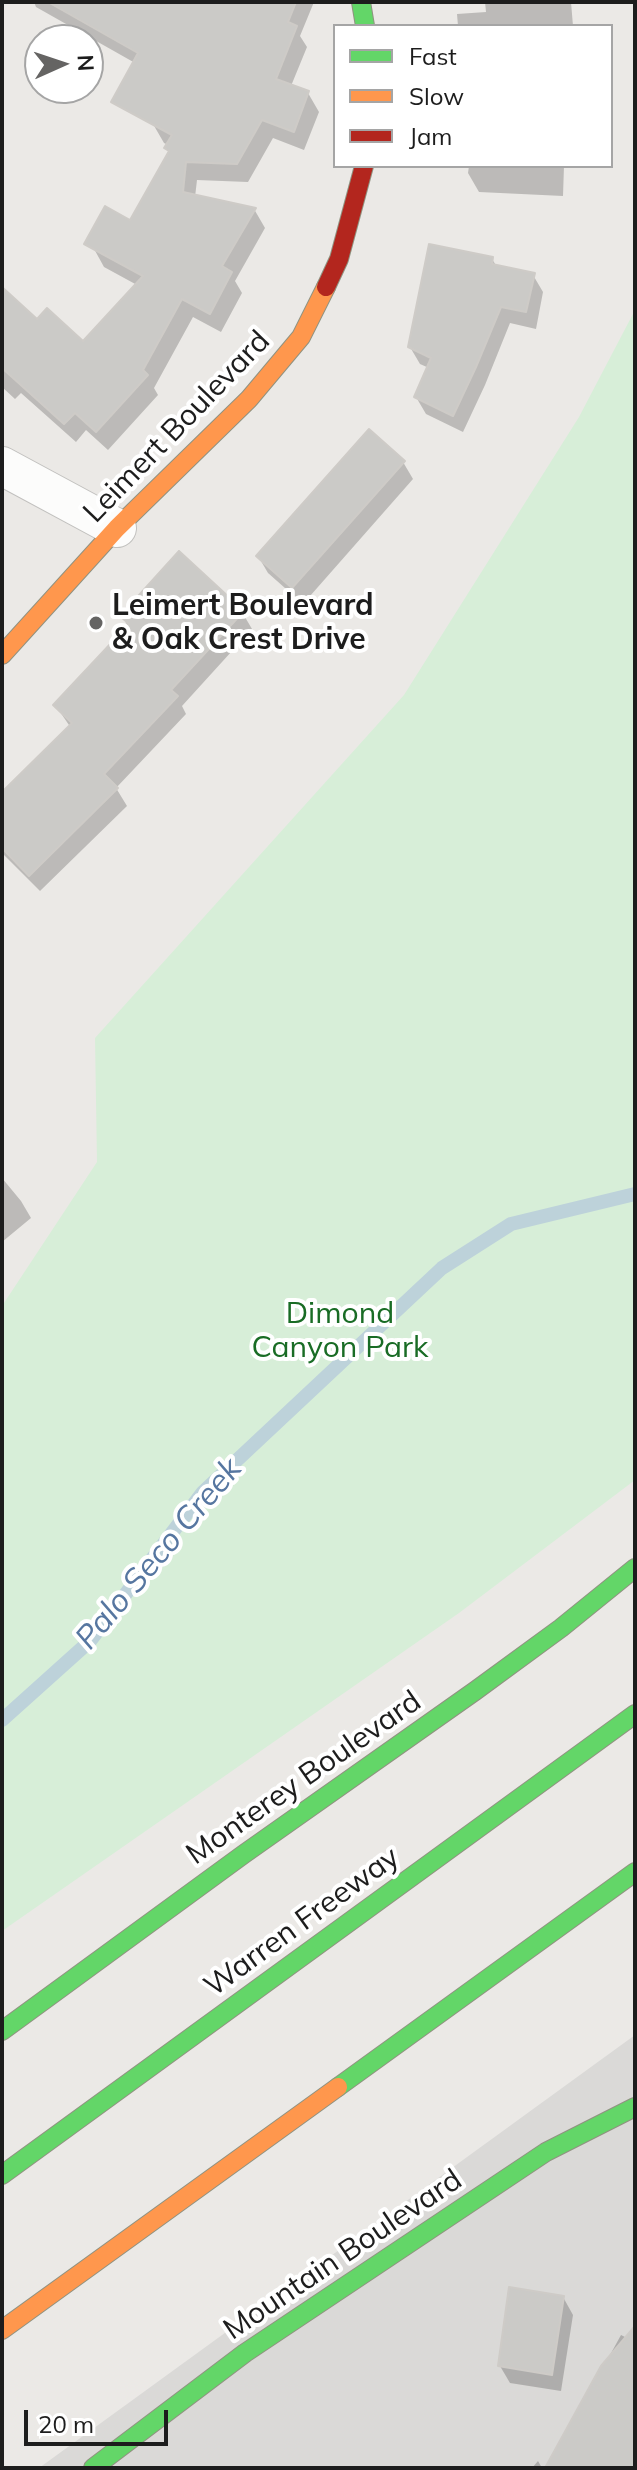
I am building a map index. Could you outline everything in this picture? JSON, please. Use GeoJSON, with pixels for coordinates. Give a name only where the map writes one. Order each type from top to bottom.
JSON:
{"type":"FeatureCollection","features":[{"type":"Feature","properties":{"kind":"main road"},"geometry":{"type":"LineString","coordinates":[[361,2],[365,24]]}},
{"type":"Feature","properties":{"kind":"main road","name":"Leimert Boulevard"},"geometry":{"type":"LineString","coordinates":[[2,655],[117,528],[249,399],[301,337],[339,259],[363,168]]}},
{"type":"Feature","properties":{"kind":"main road","name":"Monterey Boulevard"},"geometry":{"type":"LineString","coordinates":[[2,2031],[256,1845],[475,1691],[561,1628],[635,1568]]}},
{"type":"Feature","properties":{"kind":"main road"},"geometry":{"type":"LineString","coordinates":[[448,1850],[635,1703]]}},
{"type":"Feature","properties":{"kind":"main road","name":"Warren Freeway"},"geometry":{"type":"LineString","coordinates":[[2,2175],[635,1714]]}},
{"type":"Feature","properties":{"kind":"main road"},"geometry":{"type":"LineString","coordinates":[[2,2330],[635,1872]]}},
{"type":"Feature","properties":{"kind":"main road","name":"Mountain Boulevard"},"geometry":{"type":"LineString","coordinates":[[93,2468],[245,2353],[546,2152],[635,2107]]}},
{"type":"Feature","properties":{"kind":"street"},"geometry":{"type":"LineString","coordinates":[[2,466],[117,528]]}},
{"type":"Feature","properties":{"kind":"shaded area"},"geometry":{"type":"Polygon","coordinates":[[[635,2035],[635,2468],[39,2468],[635,2035]]]}},
{"type":"Feature","properties":{"kind":"green space","name":"Dimond Canyon Park"},"geometry":{"type":"Polygon","coordinates":[[[635,310],[635,1480],[459,1613],[2,1931],[2,1306],[97,1162],[95,1038],[404,695],[579,417],[635,310]]]}},
{"type":"Feature","properties":{"kind":"building"},"geometry":{"type":"Polygon","coordinates":[[[48,2],[296,2],[288,22],[297,26],[276,79],[309,91],[294,132],[262,120],[237,164],[186,162],[183,192],[256,208],[222,266],[232,272],[210,314],[182,299],[143,370],[148,375],[96,432],[75,413],[64,424],[2,368],[2,287],[37,319],[47,308],[83,341],[143,276],[84,244],[105,206],[130,220],[169,151],[164,148],[172,135],[111,102],[138,53],[104,34],[104,24],[87,24],[48,2]]]}},
{"type":"Feature","properties":{"kind":"building"},"geometry":{"type":"Polygon","coordinates":[[[429,244],[493,257],[492,264],[535,273],[526,312],[501,307],[453,416],[414,397],[431,358],[408,347],[429,244]]]}},
{"type":"Feature","properties":{"kind":"building"},"geometry":{"type":"Polygon","coordinates":[[[369,429],[405,461],[292,588],[256,556],[369,429]]]}},
{"type":"Feature","properties":{"kind":"building"},"geometry":{"type":"Polygon","coordinates":[[[179,551],[244,611],[171,690],[178,696],[104,774],[118,788],[29,876],[2,848],[2,792],[72,723],[53,705],[129,624],[120,616],[179,551]]]}},
{"type":"Feature","properties":{"kind":"building"},"geometry":{"type":"Polygon","coordinates":[[[509,2287],[564,2296],[552,2375],[498,2366],[509,2287]]]}},
{"type":"Feature","properties":{"kind":"building"},"geometry":{"type":"Polygon","coordinates":[[[635,2326],[635,2468],[545,2468],[601,2366],[635,2326]]]}},
{"type":"Feature","properties":{"kind":"waterway","name":"Palo Seco Creek"},"geometry":{"type":"LineString","coordinates":[[2,1720],[90,1641],[203,1492],[442,1268],[511,1224],[635,1194]]}},
{"type":"Feature","properties":{"kind":"traffic: fast"},"geometry":{"type":"LineString","coordinates":[[361,2],[365,24]]}},
{"type":"Feature","properties":{"kind":"traffic: fast"},"geometry":{"type":"LineString","coordinates":[[2,2031],[244,1854],[475,1691],[561,1628],[635,1568]]}},
{"type":"Feature","properties":{"kind":"traffic: fast"},"geometry":{"type":"LineString","coordinates":[[2,2175],[635,1714]]}},
{"type":"Feature","properties":{"kind":"traffic: fast"},"geometry":{"type":"LineString","coordinates":[[338,2087],[635,1872]]}},
{"type":"Feature","properties":{"kind":"traffic: fast"},"geometry":{"type":"LineString","coordinates":[[93,2468],[245,2353],[546,2152],[635,2107]]}},
{"type":"Feature","properties":{"kind":"traffic: slow"},"geometry":{"type":"LineString","coordinates":[[2,655],[117,528],[249,399],[301,337],[326,287]]}},
{"type":"Feature","properties":{"kind":"traffic: slow"},"geometry":{"type":"LineString","coordinates":[[2,2330],[338,2087]]}},
{"type":"Feature","properties":{"kind":"traffic: jam"},"geometry":{"type":"LineString","coordinates":[[326,287],[339,259],[363,168]]}},
{"type":"Feature","properties":{"kind":"place","name":"Leimert Boulevard & Oak Crest Drive"},"geometry":{"type":"Point","coordinates":[96,623]}}]}
